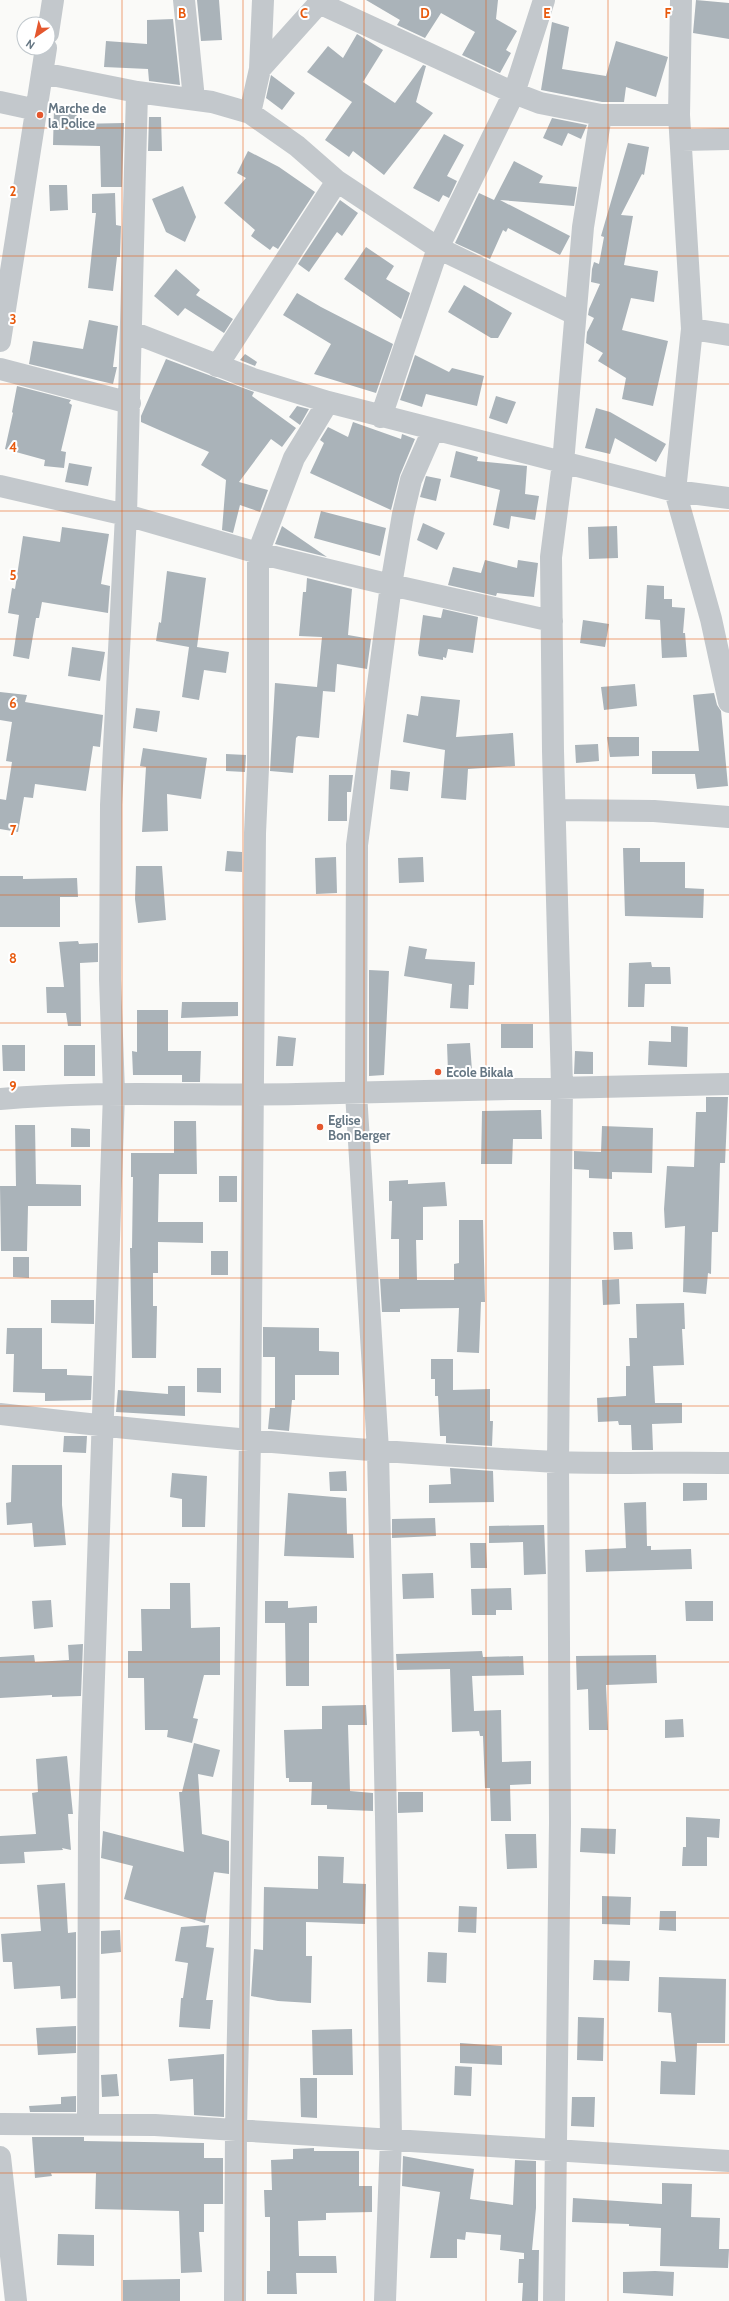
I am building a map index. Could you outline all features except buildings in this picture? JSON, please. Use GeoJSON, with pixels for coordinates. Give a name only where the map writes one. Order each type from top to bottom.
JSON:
{"type":"FeatureCollection","features":[{"type":"Feature","properties":{"kind":"street"},"geometry":{"type":"LineString","coordinates":[[51,16],[53,0]]}},
{"type":"Feature","properties":{"kind":"street"},"geometry":{"type":"LineString","coordinates":[[184,0],[194,99]]}},
{"type":"Feature","properties":{"kind":"street"},"geometry":{"type":"LineString","coordinates":[[250,113],[260,69],[263,0]]}},
{"type":"Feature","properties":{"kind":"street"},"geometry":{"type":"LineString","coordinates":[[381,417],[438,248],[514,93],[544,0]]}},
{"type":"Feature","properties":{"kind":"street"},"geometry":{"type":"LineString","coordinates":[[681,0],[679,115],[682,140],[692,329],[675,491],[711,619],[729,702]]}},
{"type":"Feature","properties":{"kind":"street"},"geometry":{"type":"LineString","coordinates":[[260,69],[321,1],[514,93],[540,103],[601,115],[679,115]]}},
{"type":"Feature","properties":{"kind":"street"},"geometry":{"type":"LineString","coordinates":[[0,342],[45,56]]}},
{"type":"Feature","properties":{"kind":"street"},"geometry":{"type":"LineString","coordinates":[[42,73],[137,92],[194,99],[250,113],[285,137],[337,182],[438,248],[575,314]]}},
{"type":"Feature","properties":{"kind":"street"},"geometry":{"type":"LineString","coordinates":[[88,2124],[89,1822],[104,1427],[114,1093],[110,979],[112,805],[130,403],[137,92]]}},
{"type":"Feature","properties":{"kind":"street"},"geometry":{"type":"LineString","coordinates":[[0,102],[37,110]]}},
{"type":"Feature","properties":{"kind":"street"},"geometry":{"type":"LineString","coordinates":[[554,2301],[560,1823],[558,1462],[562,1086],[556,810],[553,751],[551,557],[563,463],[583,227],[601,115]]}},
{"type":"Feature","properties":{"kind":"street"},"geometry":{"type":"LineString","coordinates":[[682,140],[729,139]]}},
{"type":"Feature","properties":{"kind":"street"},"geometry":{"type":"LineString","coordinates":[[217,366],[337,182]]}},
{"type":"Feature","properties":{"kind":"street"},"geometry":{"type":"LineString","coordinates":[[692,329],[729,335]]}},
{"type":"Feature","properties":{"kind":"street"},"geometry":{"type":"LineString","coordinates":[[132,332],[217,366],[328,402],[381,417],[675,491],[729,498]]}},
{"type":"Feature","properties":{"kind":"street"},"geometry":{"type":"LineString","coordinates":[[0,369],[130,403]]}},
{"type":"Feature","properties":{"kind":"street"},"geometry":{"type":"LineString","coordinates":[[235,2301],[236,2130],[250,1441],[252,1095],[258,768],[258,553],[294,458],[328,402]]}},
{"type":"Feature","properties":{"kind":"street"},"geometry":{"type":"LineString","coordinates":[[385,2301],[391,2138],[378,1450],[356,1094],[357,845],[391,585],[411,480],[433,430]]}},
{"type":"Feature","properties":{"kind":"street"},"geometry":{"type":"LineString","coordinates":[[0,486],[126,515],[258,553],[391,585],[552,621]]}},
{"type":"Feature","properties":{"kind":"street"},"geometry":{"type":"LineString","coordinates":[[556,810],[654,811],[729,817]]}},
{"type":"Feature","properties":{"kind":"street"},"geometry":{"type":"LineString","coordinates":[[0,1099],[114,1093],[252,1095],[356,1094],[562,1086],[729,1084]]}},
{"type":"Feature","properties":{"kind":"street"},"geometry":{"type":"LineString","coordinates":[[0,1414],[104,1427],[250,1441],[378,1450],[558,1462],[729,1463]]}},
{"type":"Feature","properties":{"kind":"street"},"geometry":{"type":"LineString","coordinates":[[0,2124],[155,2125],[391,2138],[729,2161]]}},
{"type":"Feature","properties":{"kind":"street"},"geometry":{"type":"LineString","coordinates":[[0,2157],[1,2187],[16,2301]]}},
{"type":"Feature","properties":{"kind":"place","name":"Marche de la Police"},"geometry":{"type":"Point","coordinates":[40,115]}},
{"type":"Feature","properties":{"kind":"place","name":"Ecole Bikala"},"geometry":{"type":"Point","coordinates":[438,1072]}},
{"type":"Feature","properties":{"kind":"place","name":"Eglise Bon Berger"},"geometry":{"type":"Point","coordinates":[320,1127]}}]}
